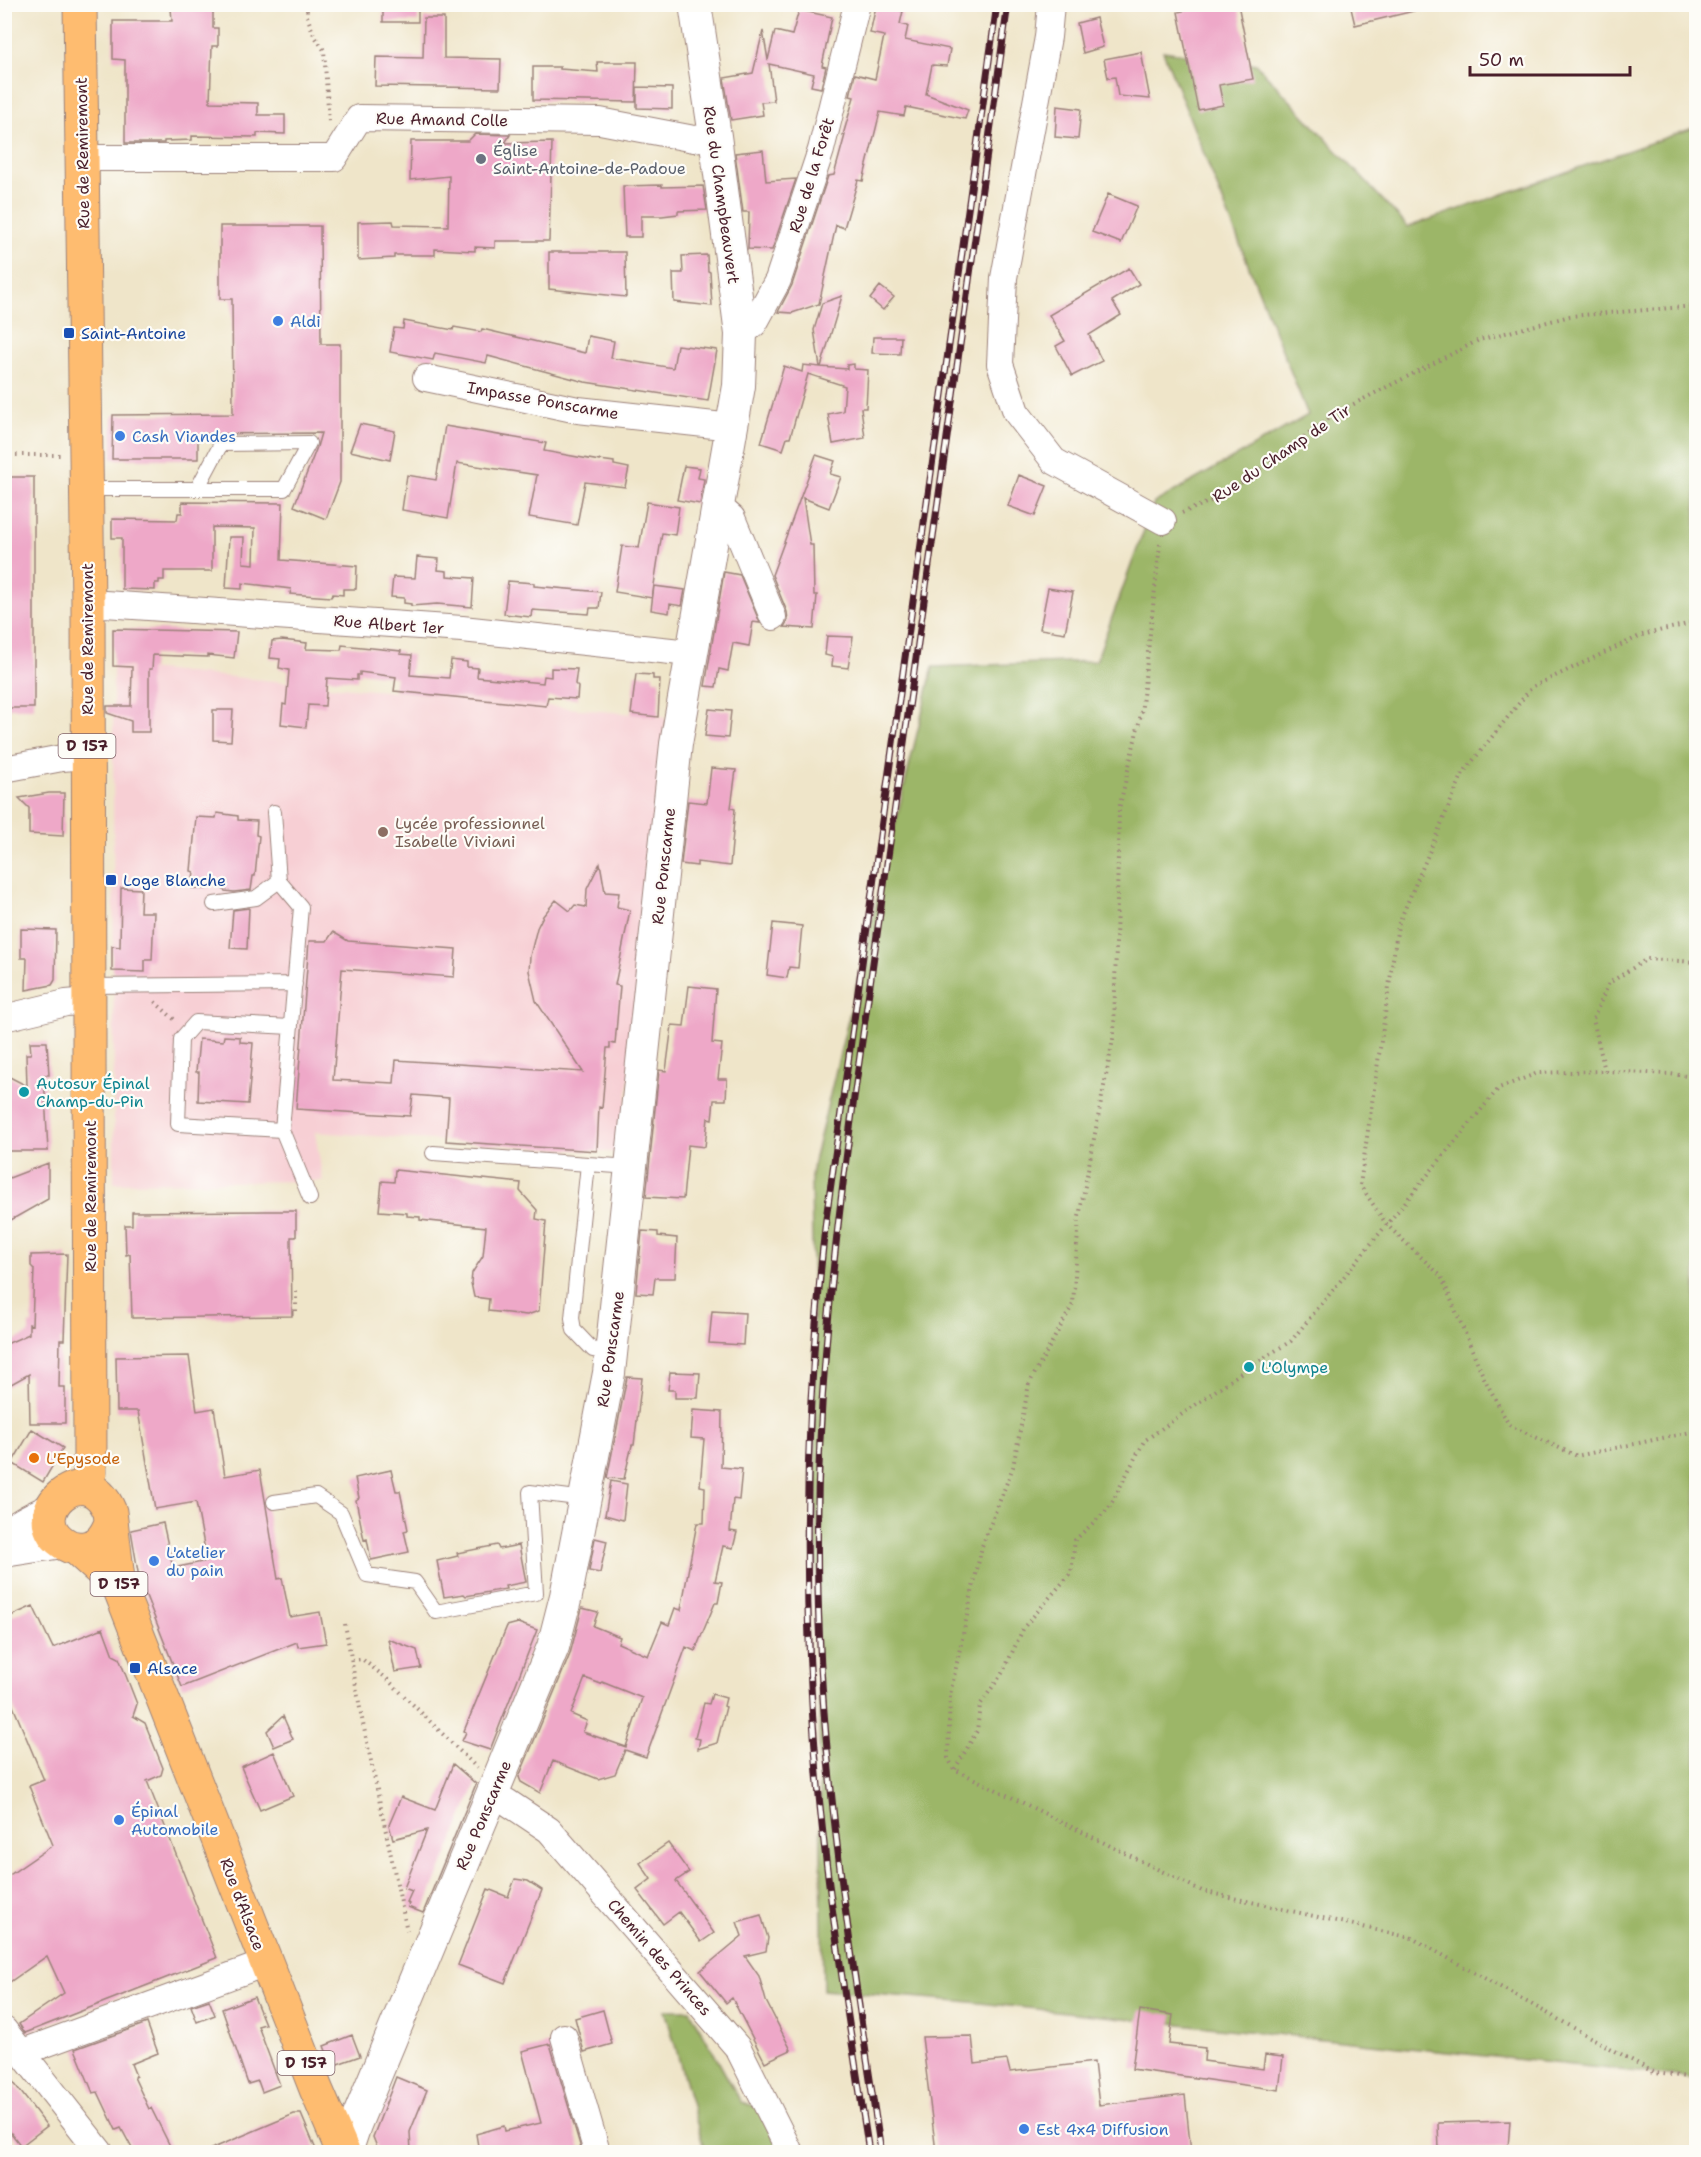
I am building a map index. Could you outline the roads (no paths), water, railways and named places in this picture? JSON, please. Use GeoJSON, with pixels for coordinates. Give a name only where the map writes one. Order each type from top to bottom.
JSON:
{"type":"FeatureCollection","features":[{"type":"Feature","properties":{"kind":"main road","name":"Rue de Remiremont"},"geometry":{"type":"LineString","coordinates":[[80,4],[88,605],[91,1339],[90,1472],[86,1488]]}},
{"type":"Feature","properties":{"kind":"main road"},"geometry":{"type":"LineString","coordinates":[[75,1488],[86,1488],[97,1493],[105,1502],[110,1512],[110,1524],[106,1535],[97,1544],[87,1548],[69,1546],[52,1531],[49,1521],[50,1510],[64,1492],[75,1488]]}},
{"type":"Feature","properties":{"kind":"main road","name":"Rue d'Alsace"},"geometry":{"type":"LineString","coordinates":[[110,1524],[119,1587],[266,1963],[344,2152]]}},
{"type":"Feature","properties":{"kind":"main road","name":"Rue d'Alsace"},"geometry":{"type":"LineString","coordinates":[[69,1546],[119,1587]]}},
{"type":"Feature","properties":{"kind":"street","name":"Rue du Champbeauvert"},"geometry":{"type":"LineString","coordinates":[[695,4],[741,334],[739,386]]}},
{"type":"Feature","properties":{"kind":"street","name":"Rue de la Forêt"},"geometry":{"type":"LineString","coordinates":[[741,334],[754,324],[778,280],[821,150],[857,4]]}},
{"type":"Feature","properties":{"kind":"street"},"geometry":{"type":"LineString","coordinates":[[1051,4],[1048,37],[1004,278],[1000,364],[1016,412],[1054,461],[1163,521]]}},
{"type":"Feature","properties":{"kind":"street","name":"Rue Amand Colle"},"geometry":{"type":"LineString","coordinates":[[82,158],[334,158],[359,118],[600,121],[694,138],[715,136]]}},
{"type":"Feature","properties":{"kind":"street","name":"Impasse Ponscarme"},"geometry":{"type":"LineString","coordinates":[[426,378],[578,410],[732,427]]}},
{"type":"Feature","properties":{"kind":"street","name":"Rue Ponscarme"},"geometry":{"type":"LineString","coordinates":[[344,2152],[553,1647],[566,1596],[611,1352],[675,744],[739,386]]}},
{"type":"Feature","properties":{"kind":"street"},"geometry":{"type":"LineString","coordinates":[[718,506],[732,518],[772,617]]}},
{"type":"Feature","properties":{"kind":"street","name":"Rue Albert 1er"},"geometry":{"type":"LineString","coordinates":[[88,605],[117,605],[462,630],[690,653]]}},
{"type":"Feature","properties":{"kind":"street"},"geometry":{"type":"LineString","coordinates":[[4,770],[62,758],[87,756]]}},
{"type":"Feature","properties":{"kind":"street"},"geometry":{"type":"LineString","coordinates":[[4,1018],[66,1003],[89,993]]}},
{"type":"Feature","properties":{"kind":"street"},"geometry":{"type":"LineString","coordinates":[[4,1539],[12,1530],[50,1510]]}},
{"type":"Feature","properties":{"kind":"street"},"geometry":{"type":"LineString","coordinates":[[4,1551],[69,1546]]}},
{"type":"Feature","properties":{"kind":"street","name":"Chemin des Princes"},"geometry":{"type":"LineString","coordinates":[[495,1788],[507,1802],[549,1830],[738,2048],[790,2152]]}},
{"type":"Feature","properties":{"kind":"street"},"geometry":{"type":"LineString","coordinates":[[23,2052],[266,1963]]}},
{"type":"Feature","properties":{"kind":"street"},"geometry":{"type":"LineString","coordinates":[[4,2030],[100,2152]]}},
{"type":"Feature","properties":{"kind":"street"},"geometry":{"type":"LineString","coordinates":[[564,2037],[597,2152]]}},
{"type":"Feature","properties":{"kind":"lane"},"geometry":{"type":"LineString","coordinates":[[104,489],[197,489],[284,489],[309,443],[221,444],[197,489]]}},
{"type":"Feature","properties":{"kind":"lane"},"geometry":{"type":"LineString","coordinates":[[274,812],[279,880],[301,907],[282,1130],[310,1198]]}},
{"type":"Feature","properties":{"kind":"lane"},"geometry":{"type":"LineString","coordinates":[[214,904],[256,898],[279,880]]}},
{"type":"Feature","properties":{"kind":"lane"},"geometry":{"type":"LineString","coordinates":[[89,993],[141,985],[295,984]]}},
{"type":"Feature","properties":{"kind":"lane"},"geometry":{"type":"LineString","coordinates":[[282,1130],[178,1124],[181,1040],[196,1022],[291,1027]]}},
{"type":"Feature","properties":{"kind":"lane"},"geometry":{"type":"LineString","coordinates":[[433,1152],[631,1167]]}},
{"type":"Feature","properties":{"kind":"lane"},"geometry":{"type":"LineString","coordinates":[[588,1164],[572,1318],[574,1330],[593,1350],[611,1352]]}},
{"type":"Feature","properties":{"kind":"lane"},"geometry":{"type":"LineString","coordinates":[[274,1502],[316,1496],[340,1513],[368,1575],[415,1582],[436,1612],[536,1593],[530,1492],[585,1499]]}},
{"type":"Feature","properties":{"kind":"railway"},"geometry":{"type":"LineString","coordinates":[[869,2152],[827,1869],[812,1705],[807,1566],[813,1358],[826,1219],[997,4]]}},
{"type":"Feature","properties":{"kind":"railway"},"geometry":{"type":"LineString","coordinates":[[881,2152],[840,1873],[826,1732],[821,1662],[817,1529],[822,1406],[832,1283],[854,1098],[1008,4]]}},
{"type":"Feature","properties":{"kind":"place","name":"Église Saint-Antoine-de-Padoue"},"geometry":{"type":"Point","coordinates":[481,159]}},
{"type":"Feature","properties":{"kind":"place","name":"Aldi"},"geometry":{"type":"Point","coordinates":[278,321]}},
{"type":"Feature","properties":{"kind":"place","name":"Saint-Antoine"},"geometry":{"type":"Point","coordinates":[69,333]}},
{"type":"Feature","properties":{"kind":"place","name":"Cash Viandes"},"geometry":{"type":"Point","coordinates":[120,436]}},
{"type":"Feature","properties":{"kind":"place","name":"Lycée professionnel Isabelle Viviani"},"geometry":{"type":"Point","coordinates":[383,832]}},
{"type":"Feature","properties":{"kind":"place","name":"Loge Blanche"},"geometry":{"type":"Point","coordinates":[111,880]}},
{"type":"Feature","properties":{"kind":"place","name":"Autosur Épinal Champ-du-Pin"},"geometry":{"type":"Point","coordinates":[24,1092]}},
{"type":"Feature","properties":{"kind":"place","name":"L'Olympe"},"geometry":{"type":"Point","coordinates":[1249,1367]}},
{"type":"Feature","properties":{"kind":"place","name":"L'Epysode"},"geometry":{"type":"Point","coordinates":[34,1458]}},
{"type":"Feature","properties":{"kind":"place","name":"L'atelier du pain"},"geometry":{"type":"Point","coordinates":[154,1561]}},
{"type":"Feature","properties":{"kind":"place","name":"Alsace"},"geometry":{"type":"Point","coordinates":[135,1668]}},
{"type":"Feature","properties":{"kind":"place","name":"Épinal Automobile"},"geometry":{"type":"Point","coordinates":[119,1820]}},
{"type":"Feature","properties":{"kind":"place","name":"Est 4x4 Diffusion"},"geometry":{"type":"Point","coordinates":[1024,2129]}}]}
